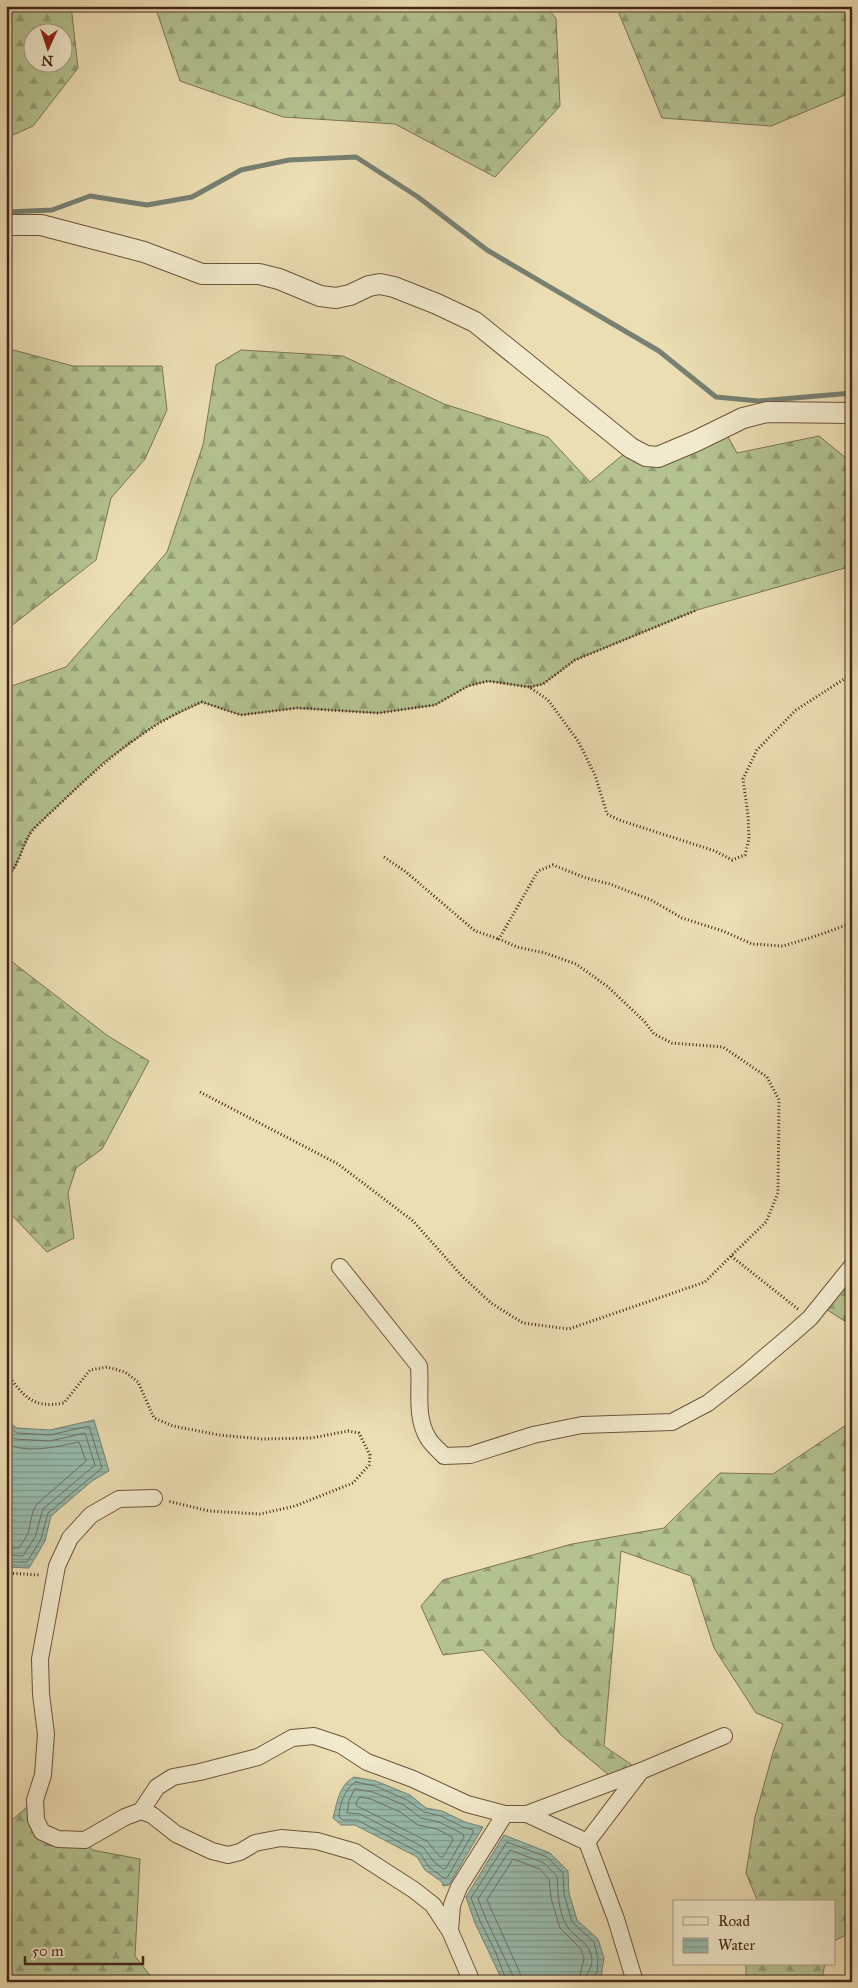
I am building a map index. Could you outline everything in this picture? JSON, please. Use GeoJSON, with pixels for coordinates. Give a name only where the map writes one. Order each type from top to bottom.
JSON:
{"type":"FeatureCollection","features":[{"type":"Feature","properties":{"kind":"street"},"geometry":{"type":"LineString","coordinates":[[6,225],[41,224],[144,252],[202,274],[259,274],[279,279],[320,296],[336,298],[350,295],[368,286],[380,284],[394,286],[475,322],[632,448],[646,456],[658,457],[743,418],[767,412],[852,413]]}},
{"type":"Feature","properties":{"kind":"street"},"geometry":{"type":"LineString","coordinates":[[340,1267],[419,1366],[421,1386],[419,1414],[428,1438],[444,1456],[470,1455],[533,1435],[582,1426],[672,1422],[708,1403],[810,1318],[852,1266]]}},
{"type":"Feature","properties":{"kind":"street"},"geometry":{"type":"LineString","coordinates":[[154,1498],[119,1499],[92,1515],[70,1538],[57,1566],[40,1659],[41,1694],[46,1734],[43,1775],[35,1800],[36,1820],[42,1832],[58,1839],[86,1840],[141,1811],[157,1787],[173,1777],[258,1757],[292,1738],[314,1736],[341,1745],[367,1762],[413,1779],[467,1804],[505,1814],[527,1814],[641,1771],[724,1736]]}},
{"type":"Feature","properties":{"kind":"street"},"geometry":{"type":"LineString","coordinates":[[587,1842],[641,1771]]}},
{"type":"Feature","properties":{"kind":"street"},"geometry":{"type":"LineString","coordinates":[[141,1811],[152,1815],[176,1834],[212,1852],[228,1855],[240,1852],[255,1843],[282,1838],[317,1841],[355,1852],[414,1890],[433,1906],[450,1931],[472,1982]]}},
{"type":"Feature","properties":{"kind":"street"},"geometry":{"type":"LineString","coordinates":[[450,1931],[452,1905],[459,1887],[505,1814]]}},
{"type":"Feature","properties":{"kind":"street"},"geometry":{"type":"LineString","coordinates":[[527,1814],[587,1842],[616,1919],[635,1982]]}},
{"type":"Feature","properties":{"kind":"path"},"geometry":{"type":"LineString","coordinates":[[6,875],[13,871],[31,831],[104,762],[158,724],[202,702],[241,715],[297,708],[378,713],[435,705],[468,686],[488,681],[530,687],[543,684],[574,660],[697,610]]}},
{"type":"Feature","properties":{"kind":"path"},"geometry":{"type":"LineString","coordinates":[[530,687],[548,700],[578,741],[595,775],[607,814],[618,820],[715,851],[732,860],[745,856],[749,839],[743,779],[757,750],[796,710],[852,674]]}},
{"type":"Feature","properties":{"kind":"path"},"geometry":{"type":"LineString","coordinates":[[200,1092],[338,1164],[412,1221],[462,1276],[491,1303],[523,1323],[569,1329],[705,1282],[766,1222],[778,1194],[780,1161],[779,1100],[767,1077],[723,1047],[672,1043],[654,1034],[644,1021],[607,986],[576,964],[545,953],[517,947],[475,931],[406,872],[384,857]]}},
{"type":"Feature","properties":{"kind":"path"},"geometry":{"type":"LineString","coordinates":[[498,940],[538,871],[553,865],[651,900],[682,918],[752,944],[783,946],[852,923]]}},
{"type":"Feature","properties":{"kind":"path"},"geometry":{"type":"LineString","coordinates":[[731,1256],[810,1318]]}},
{"type":"Feature","properties":{"kind":"path"},"geometry":{"type":"LineString","coordinates":[[6,1372],[19,1390],[34,1403],[50,1405],[64,1403],[90,1370],[107,1367],[125,1372],[138,1382],[154,1418],[173,1426],[262,1439],[312,1438],[348,1431],[359,1433],[370,1455],[369,1465],[353,1483],[295,1506],[260,1514],[210,1511],[154,1498]]}},
{"type":"Feature","properties":{"kind":"path"},"geometry":{"type":"LineString","coordinates":[[6,1573],[55,1576]]}},
{"type":"Feature","properties":{"kind":"green space"},"geometry":{"type":"Polygon","coordinates":[[[6,6],[71,6],[78,68],[33,126],[6,138],[6,6]]]}},
{"type":"Feature","properties":{"kind":"green space"},"geometry":{"type":"Polygon","coordinates":[[[155,6],[545,6],[556,18],[560,106],[495,177],[395,124],[283,117],[180,81],[155,6]]]}},
{"type":"Feature","properties":{"kind":"green space"},"geometry":{"type":"Polygon","coordinates":[[[616,6],[852,6],[852,92],[771,126],[662,118],[616,6]]]}},
{"type":"Feature","properties":{"kind":"green space"},"geometry":{"type":"Polygon","coordinates":[[[6,348],[73,366],[162,366],[167,410],[145,459],[111,498],[96,560],[6,630],[6,348]]]}},
{"type":"Feature","properties":{"kind":"green space"},"geometry":{"type":"Polygon","coordinates":[[[241,350],[343,356],[444,404],[548,437],[590,482],[631,448],[646,456],[723,428],[737,453],[819,436],[852,463],[852,566],[697,610],[575,660],[543,684],[529,687],[488,681],[468,686],[435,705],[378,713],[297,708],[241,715],[202,702],[158,723],[104,762],[31,831],[13,871],[6,875],[6,688],[66,667],[167,552],[203,445],[216,365],[241,350]]]}},
{"type":"Feature","properties":{"kind":"green space"},"geometry":{"type":"Polygon","coordinates":[[[6,957],[108,1036],[149,1061],[102,1149],[76,1168],[68,1193],[74,1238],[47,1252],[6,1209],[6,957]]]}},
{"type":"Feature","properties":{"kind":"green space"},"geometry":{"type":"Polygon","coordinates":[[[852,1266],[852,1326],[820,1305],[852,1266]]]}},
{"type":"Feature","properties":{"kind":"green space"},"geometry":{"type":"Polygon","coordinates":[[[852,1421],[852,1932],[836,1940],[836,1900],[757,1900],[746,1873],[755,1817],[783,1724],[756,1713],[714,1648],[691,1576],[621,1551],[604,1746],[641,1771],[616,1781],[562,1736],[483,1650],[443,1655],[421,1606],[443,1580],[572,1544],[664,1528],[720,1473],[773,1474],[852,1421]]]}},
{"type":"Feature","properties":{"kind":"green space"},"geometry":{"type":"Polygon","coordinates":[[[35,1800],[42,1832],[85,1840],[92,1850],[140,1859],[135,1956],[155,1982],[6,1982],[6,1829],[11,1821],[35,1800]]]}},
{"type":"Feature","properties":{"kind":"green space"},"geometry":{"type":"Polygon","coordinates":[[[746,1966],[825,1966],[821,1982],[746,1982],[746,1966]]]}},
{"type":"Feature","properties":{"kind":"water"},"geometry":{"type":"Polygon","coordinates":[[[6,1420],[17,1428],[50,1430],[94,1420],[109,1471],[92,1481],[51,1516],[45,1541],[29,1568],[6,1567],[6,1420]]]}},
{"type":"Feature","properties":{"kind":"water"},"geometry":{"type":"Polygon","coordinates":[[[354,1777],[376,1781],[410,1795],[426,1808],[442,1811],[465,1822],[483,1827],[449,1885],[443,1886],[442,1882],[425,1870],[417,1857],[355,1825],[341,1825],[333,1818],[342,1790],[349,1780],[354,1777]]]}},
{"type":"Feature","properties":{"kind":"water"},"geometry":{"type":"Polygon","coordinates":[[[504,1835],[550,1853],[568,1871],[569,1893],[577,1920],[598,1939],[604,1958],[601,1977],[592,1982],[503,1982],[475,1923],[466,1897],[504,1835]]]}},
{"type":"Feature","properties":{"kind":"waterway"},"geometry":{"type":"LineString","coordinates":[[6,212],[52,210],[90,196],[147,205],[192,197],[241,170],[289,160],[356,157],[418,197],[487,250],[659,351],[716,397],[759,401],[852,393]]}}]}
